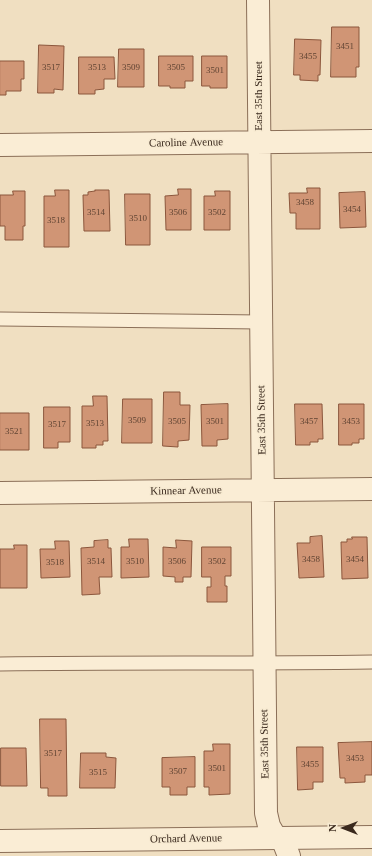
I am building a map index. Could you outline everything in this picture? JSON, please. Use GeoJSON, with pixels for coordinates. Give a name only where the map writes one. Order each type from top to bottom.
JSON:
{"type":"FeatureCollection","features":[{"type":"Feature","properties":{"kind":"street","name":"East 35th Street"},"geometry":{"type":"LineString","coordinates":[[258,0],[266,813],[269,826],[282,844]]}},
{"type":"Feature","properties":{"kind":"street","name":"Caroline Avenue"},"geometry":{"type":"LineString","coordinates":[[0,145],[372,141]]}},
{"type":"Feature","properties":{"kind":"street","name":"Kinnear Avenue"},"geometry":{"type":"LineString","coordinates":[[0,493],[372,489]]}},
{"type":"Feature","properties":{"kind":"street","name":"Orchard Avenue"},"geometry":{"type":"LineString","coordinates":[[0,841],[282,844],[372,837]]}},
{"type":"Feature","properties":{"kind":"lane"},"geometry":{"type":"LineString","coordinates":[[0,319],[261,322]]}},
{"type":"Feature","properties":{"kind":"lane"},"geometry":{"type":"LineString","coordinates":[[0,664],[83,662],[264,664],[372,662]]}},
{"type":"Feature","properties":{"kind":"building"},"geometry":{"type":"Polygon","coordinates":[[[332,27],[359,27],[359,67],[356,67],[356,77],[331,77],[332,27]]]}},
{"type":"Feature","properties":{"kind":"building"},"geometry":{"type":"Polygon","coordinates":[[[295,39],[321,40],[320,75],[318,75],[318,81],[300,80],[300,75],[294,75],[295,39]]]}},
{"type":"Feature","properties":{"kind":"building"},"geometry":{"type":"Polygon","coordinates":[[[39,45],[64,46],[63,90],[54,89],[54,93],[38,93],[39,45]]]}},
{"type":"Feature","properties":{"kind":"building"},"geometry":{"type":"Polygon","coordinates":[[[119,49],[144,49],[144,87],[118,87],[119,49]]]}},
{"type":"Feature","properties":{"kind":"building"},"geometry":{"type":"Polygon","coordinates":[[[159,56],[193,56],[193,81],[185,81],[185,88],[159,86],[159,56]]]}},
{"type":"Feature","properties":{"kind":"building"},"geometry":{"type":"Polygon","coordinates":[[[202,56],[227,56],[227,88],[210,88],[210,86],[202,86],[202,56]]]}},
{"type":"Feature","properties":{"kind":"building"},"geometry":{"type":"Polygon","coordinates":[[[79,57],[114,57],[115,79],[104,79],[104,89],[95,90],[95,94],[79,94],[79,57]]]}},
{"type":"Feature","properties":{"kind":"building"},"geometry":{"type":"Polygon","coordinates":[[[0,61],[24,61],[24,79],[21,79],[21,91],[6,91],[6,95],[0,95],[0,61]]]}},
{"type":"Feature","properties":{"kind":"building"},"geometry":{"type":"Polygon","coordinates":[[[307,188],[320,188],[320,229],[296,229],[296,213],[290,213],[289,193],[307,193],[307,188]]]}},
{"type":"Feature","properties":{"kind":"building"},"geometry":{"type":"Polygon","coordinates":[[[178,189],[191,189],[191,230],[166,230],[165,196],[178,195],[178,189]]]}},
{"type":"Feature","properties":{"kind":"building"},"geometry":{"type":"Polygon","coordinates":[[[55,190],[69,190],[69,247],[44,247],[44,196],[55,196],[55,190]]]}},
{"type":"Feature","properties":{"kind":"building"},"geometry":{"type":"Polygon","coordinates":[[[95,190],[109,190],[110,231],[84,231],[83,195],[88,195],[88,192],[95,190]]]}},
{"type":"Feature","properties":{"kind":"building"},"geometry":{"type":"Polygon","coordinates":[[[13,191],[25,191],[25,226],[23,226],[23,240],[5,240],[5,226],[0,226],[0,195],[13,195],[13,191]]]}},
{"type":"Feature","properties":{"kind":"building"},"geometry":{"type":"Polygon","coordinates":[[[215,191],[230,191],[230,230],[204,230],[204,196],[215,196],[215,191]]]}},
{"type":"Feature","properties":{"kind":"building"},"geometry":{"type":"Polygon","coordinates":[[[365,192],[366,227],[340,228],[339,193],[365,192]]]}},
{"type":"Feature","properties":{"kind":"building"},"geometry":{"type":"Polygon","coordinates":[[[125,194],[150,194],[150,245],[126,245],[125,194]]]}},
{"type":"Feature","properties":{"kind":"building"},"geometry":{"type":"Polygon","coordinates":[[[164,392],[180,392],[180,405],[190,405],[189,440],[178,441],[178,447],[163,446],[164,392]]]}},
{"type":"Feature","properties":{"kind":"building"},"geometry":{"type":"Polygon","coordinates":[[[93,396],[107,396],[108,441],[103,441],[103,445],[96,445],[96,448],[82,448],[82,406],[93,406],[93,396]]]}},
{"type":"Feature","properties":{"kind":"building"},"geometry":{"type":"Polygon","coordinates":[[[123,399],[152,399],[152,443],[122,443],[123,399]]]}},
{"type":"Feature","properties":{"kind":"building"},"geometry":{"type":"Polygon","coordinates":[[[228,404],[228,439],[217,440],[217,446],[202,446],[201,405],[228,404]]]}},
{"type":"Feature","properties":{"kind":"building"},"geometry":{"type":"Polygon","coordinates":[[[295,404],[322,404],[323,439],[318,439],[318,442],[310,442],[310,445],[296,445],[295,404]]]}},
{"type":"Feature","properties":{"kind":"building"},"geometry":{"type":"Polygon","coordinates":[[[339,404],[364,404],[364,439],[359,439],[359,443],[352,443],[352,445],[339,445],[339,404]]]}},
{"type":"Feature","properties":{"kind":"building"},"geometry":{"type":"Polygon","coordinates":[[[44,407],[70,407],[70,442],[58,442],[58,448],[44,448],[44,407]]]}},
{"type":"Feature","properties":{"kind":"building"},"geometry":{"type":"Polygon","coordinates":[[[0,413],[29,413],[29,450],[0,450],[0,413]]]}},
{"type":"Feature","properties":{"kind":"building"},"geometry":{"type":"Polygon","coordinates":[[[322,536],[324,577],[299,578],[297,543],[310,543],[310,537],[322,536]]]}},
{"type":"Feature","properties":{"kind":"building"},"geometry":{"type":"Polygon","coordinates":[[[352,537],[367,537],[368,578],[342,579],[341,542],[347,542],[347,539],[352,539],[352,537]]]}},
{"type":"Feature","properties":{"kind":"building"},"geometry":{"type":"Polygon","coordinates":[[[129,539],[148,539],[149,577],[121,578],[121,547],[129,547],[129,539]]]}},
{"type":"Feature","properties":{"kind":"building"},"geometry":{"type":"Polygon","coordinates":[[[108,540],[108,548],[111,548],[112,577],[99,577],[100,594],[82,595],[81,548],[94,547],[94,541],[108,540]]]}},
{"type":"Feature","properties":{"kind":"building"},"geometry":{"type":"Polygon","coordinates":[[[176,540],[192,541],[191,577],[183,577],[183,582],[175,582],[175,577],[163,576],[163,547],[176,548],[176,540]]]}},
{"type":"Feature","properties":{"kind":"building"},"geometry":{"type":"Polygon","coordinates":[[[55,541],[69,541],[70,577],[41,578],[40,549],[55,549],[55,541]]]}},
{"type":"Feature","properties":{"kind":"building"},"geometry":{"type":"Polygon","coordinates":[[[14,545],[27,545],[27,588],[0,588],[0,549],[14,549],[14,545]]]}},
{"type":"Feature","properties":{"kind":"building"},"geometry":{"type":"Polygon","coordinates":[[[202,547],[231,547],[231,576],[225,576],[225,586],[227,586],[227,602],[207,602],[207,587],[211,587],[211,577],[202,577],[202,547]]]}},
{"type":"Feature","properties":{"kind":"building"},"geometry":{"type":"Polygon","coordinates":[[[40,719],[66,719],[67,796],[48,796],[48,788],[41,788],[40,719]]]}},
{"type":"Feature","properties":{"kind":"building"},"geometry":{"type":"Polygon","coordinates":[[[372,742],[372,775],[365,775],[365,782],[345,783],[345,778],[340,778],[338,743],[372,742]]]}},
{"type":"Feature","properties":{"kind":"building"},"geometry":{"type":"Polygon","coordinates":[[[213,744],[230,744],[230,794],[209,795],[209,787],[204,787],[204,751],[213,751],[213,744]]]}},
{"type":"Feature","properties":{"kind":"building"},"geometry":{"type":"Polygon","coordinates":[[[297,747],[323,747],[323,782],[313,782],[313,789],[298,790],[297,747]]]}},
{"type":"Feature","properties":{"kind":"building"},"geometry":{"type":"Polygon","coordinates":[[[1,748],[26,748],[27,786],[1,786],[1,748]]]}},
{"type":"Feature","properties":{"kind":"building"},"geometry":{"type":"Polygon","coordinates":[[[81,753],[106,753],[106,757],[116,758],[115,788],[80,788],[81,753]]]}},
{"type":"Feature","properties":{"kind":"building"},"geometry":{"type":"Polygon","coordinates":[[[195,757],[195,787],[187,787],[187,795],[170,795],[170,787],[162,787],[162,758],[195,757]]]}}]}
